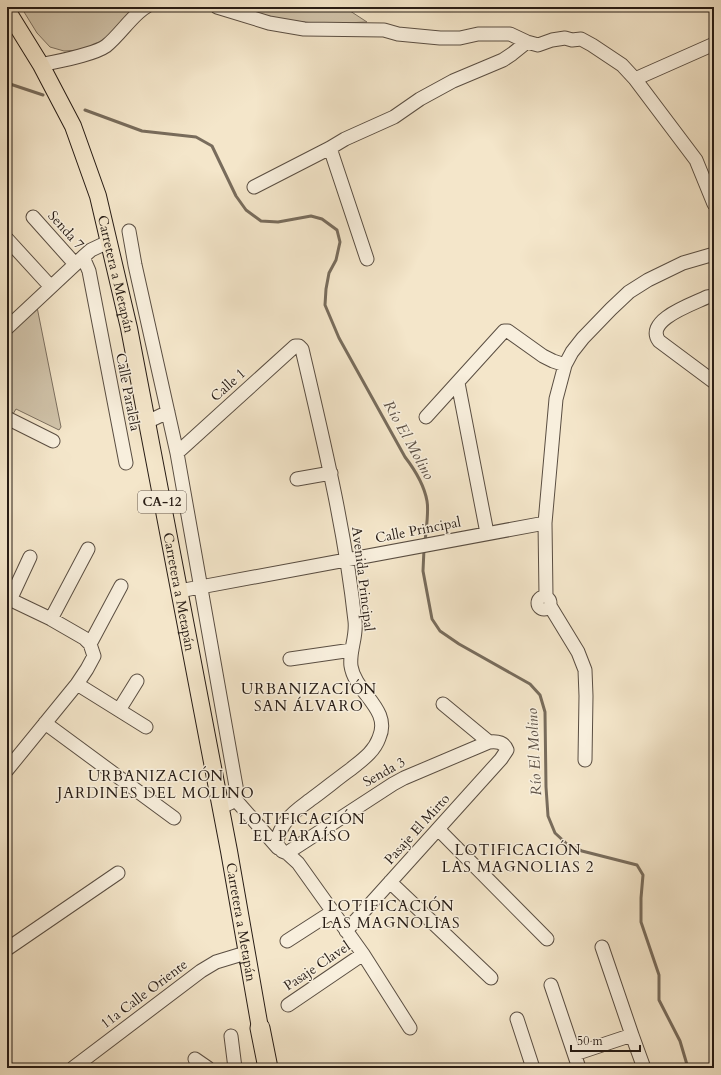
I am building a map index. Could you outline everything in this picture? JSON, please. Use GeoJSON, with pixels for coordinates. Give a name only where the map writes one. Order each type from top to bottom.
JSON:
{"type":"FeatureCollection","features":[{"type":"Feature","properties":{"kind":"highway"},"geometry":{"type":"LineString","coordinates":[[260,1028],[265,1064]]}},
{"type":"Feature","properties":{"kind":"main road","name":"Carretera a Metapán"},"geometry":{"type":"LineString","coordinates":[[7,10],[41,65],[73,126],[98,196],[129,328],[179,591],[227,803],[243,953],[252,978],[260,1028]]}},
{"type":"Feature","properties":{"kind":"street"},"geometry":{"type":"LineString","coordinates":[[41,65],[84,54],[104,47],[118,36],[146,7]]}},
{"type":"Feature","properties":{"kind":"street"},"geometry":{"type":"LineString","coordinates":[[217,7],[269,23],[304,29],[382,30],[398,34],[440,38],[460,38],[478,34],[510,34],[527,42],[538,45],[564,38],[581,40],[592,45],[622,66],[635,79],[696,160],[714,204]]}},
{"type":"Feature","properties":{"kind":"street"},"geometry":{"type":"LineString","coordinates":[[254,187],[345,139],[394,117],[420,99],[453,81],[503,60],[527,42]]}},
{"type":"Feature","properties":{"kind":"street"},"geometry":{"type":"LineString","coordinates":[[635,79],[714,44]]}},
{"type":"Feature","properties":{"kind":"street"},"geometry":{"type":"LineString","coordinates":[[330,148],[367,260]]}},
{"type":"Feature","properties":{"kind":"street","name":"Senda 7"},"geometry":{"type":"LineString","coordinates":[[33,217],[79,260]]}},
{"type":"Feature","properties":{"kind":"street"},"geometry":{"type":"LineString","coordinates":[[129,230],[177,453],[202,587],[237,792],[227,803],[298,863],[363,954],[410,1028]]}},
{"type":"Feature","properties":{"kind":"street"},"geometry":{"type":"LineString","coordinates":[[7,239],[51,287]]}},
{"type":"Feature","properties":{"kind":"street"},"geometry":{"type":"LineString","coordinates":[[8,324],[91,250],[108,242]]}},
{"type":"Feature","properties":{"kind":"street"},"geometry":{"type":"LineString","coordinates":[[585,760],[585,670],[578,652],[548,601],[544,523],[556,399],[565,364],[572,352],[583,338],[611,309],[630,292],[648,280],[683,263],[714,254]]}},
{"type":"Feature","properties":{"kind":"street","name":"Calle Paralela"},"geometry":{"type":"LineString","coordinates":[[79,260],[89,271],[126,463]]}},
{"type":"Feature","properties":{"kind":"street"},"geometry":{"type":"LineString","coordinates":[[714,296],[707,297],[667,317],[655,330],[655,336],[659,341],[714,382]]}},
{"type":"Feature","properties":{"kind":"street"},"geometry":{"type":"LineString","coordinates":[[426,417],[506,331],[548,359],[565,364]]}},
{"type":"Feature","properties":{"kind":"street","name":"Calle 1"},"geometry":{"type":"LineString","coordinates":[[177,453],[295,346],[299,346],[302,349]]}},
{"type":"Feature","properties":{"kind":"street","name":"Avenida Principal"},"geometry":{"type":"LineString","coordinates":[[281,848],[277,838],[283,826],[292,815],[365,757],[379,739],[383,725],[381,717],[356,680],[353,673],[351,662],[355,638],[355,624],[347,560],[331,473],[302,349]]}},
{"type":"Feature","properties":{"kind":"street"},"geometry":{"type":"LineString","coordinates":[[458,382],[487,533]]}},
{"type":"Feature","properties":{"kind":"street"},"geometry":{"type":"LineString","coordinates":[[147,422],[168,412]]}},
{"type":"Feature","properties":{"kind":"street"},"geometry":{"type":"LineString","coordinates":[[7,418],[53,441]]}},
{"type":"Feature","properties":{"kind":"street"},"geometry":{"type":"LineString","coordinates":[[297,479],[331,473]]}},
{"type":"Feature","properties":{"kind":"street","name":"Calle Principal"},"geometry":{"type":"LineString","coordinates":[[179,591],[544,523]]}},
{"type":"Feature","properties":{"kind":"street"},"geometry":{"type":"LineString","coordinates":[[51,619],[88,549]]}},
{"type":"Feature","properties":{"kind":"street"},"geometry":{"type":"LineString","coordinates":[[7,770],[87,670],[94,656],[90,644],[84,638],[51,619],[9,599],[30,557]]}},
{"type":"Feature","properties":{"kind":"street"},"geometry":{"type":"LineString","coordinates":[[90,644],[121,586]]}},
{"type":"Feature","properties":{"kind":"street"},"geometry":{"type":"LineString","coordinates":[[290,659],[352,650]]}},
{"type":"Feature","properties":{"kind":"street"},"geometry":{"type":"LineString","coordinates":[[119,710],[136,681]]}},
{"type":"Feature","properties":{"kind":"street"},"geometry":{"type":"LineString","coordinates":[[76,684],[146,727]]}},
{"type":"Feature","properties":{"kind":"street"},"geometry":{"type":"LineString","coordinates":[[442,704],[489,742]]}},
{"type":"Feature","properties":{"kind":"street"},"geometry":{"type":"LineString","coordinates":[[45,723],[174,818]]}},
{"type":"Feature","properties":{"kind":"street","name":"Senda 3"},"geometry":{"type":"LineString","coordinates":[[281,848],[404,778],[489,742]]}},
{"type":"Feature","properties":{"kind":"street","name":"Pasaje El Mirto"},"geometry":{"type":"LineString","coordinates":[[346,931],[505,755],[507,750],[506,746],[502,743],[489,742]]}},
{"type":"Feature","properties":{"kind":"street"},"geometry":{"type":"LineString","coordinates":[[438,830],[547,939]]}},
{"type":"Feature","properties":{"kind":"street"},"geometry":{"type":"LineString","coordinates":[[7,949],[118,873]]}},
{"type":"Feature","properties":{"kind":"street"},"geometry":{"type":"LineString","coordinates":[[390,882],[491,978]]}},
{"type":"Feature","properties":{"kind":"street"},"geometry":{"type":"LineString","coordinates":[[287,941],[332,912]]}},
{"type":"Feature","properties":{"kind":"street"},"geometry":{"type":"LineString","coordinates":[[602,947],[644,1068]]}},
{"type":"Feature","properties":{"kind":"street","name":"11a Calle Oriente"},"geometry":{"type":"LineString","coordinates":[[73,1068],[201,971],[216,962],[243,953]]}},
{"type":"Feature","properties":{"kind":"street","name":"Pasaje Clavel"},"geometry":{"type":"LineString","coordinates":[[288,1005],[363,954]]}},
{"type":"Feature","properties":{"kind":"street"},"geometry":{"type":"LineString","coordinates":[[551,985],[579,1068]]}},
{"type":"Feature","properties":{"kind":"street"},"geometry":{"type":"LineString","coordinates":[[517,1019],[533,1068]]}},
{"type":"Feature","properties":{"kind":"street"},"geometry":{"type":"LineString","coordinates":[[575,1054],[632,1035]]}},
{"type":"Feature","properties":{"kind":"street"},"geometry":{"type":"LineString","coordinates":[[230,1036],[235,1068]]}},
{"type":"Feature","properties":{"kind":"street"},"geometry":{"type":"LineString","coordinates":[[195,1059],[208,1068]]}},
{"type":"Feature","properties":{"kind":"shaded area"},"geometry":{"type":"Polygon","coordinates":[[[21,7],[141,7],[111,36],[87,50],[64,51],[50,47],[37,33],[21,7]]]}},
{"type":"Feature","properties":{"kind":"shaded area"},"geometry":{"type":"Polygon","coordinates":[[[232,7],[344,7],[367,22],[323,24],[285,20],[232,7]]]}},
{"type":"Feature","properties":{"kind":"shaded area"},"geometry":{"type":"Polygon","coordinates":[[[37,307],[61,427],[59,430],[16,409],[13,414],[7,411],[7,335],[37,307]]]}},
{"type":"Feature","properties":{"kind":"waterway","name":"Río El Molino"},"geometry":{"type":"LineString","coordinates":[[7,83],[43,95]]}},
{"type":"Feature","properties":{"kind":"waterway","name":"Río El Molino"},"geometry":{"type":"LineString","coordinates":[[85,110],[142,131],[196,137],[212,146],[236,196],[246,210],[261,221],[278,222],[311,216],[322,219],[337,230],[340,242],[336,260],[329,273],[325,305],[339,338],[421,483],[428,505],[425,542]]}},
{"type":"Feature","properties":{"kind":"waterway","name":"Río El Molino"},"geometry":{"type":"LineString","coordinates":[[424,549],[423,571],[432,619],[440,631],[459,644],[530,684],[540,695],[545,712],[548,816],[555,833],[568,845],[582,851],[637,865],[643,875],[641,922],[659,975],[659,1000],[680,1041],[688,1068]]}},
{"type":"Feature","properties":{"kind":"district","name":"URBANIZACIÓN SAN ÁLVARO"},"geometry":{"type":"Point","coordinates":[309,698]}},
{"type":"Feature","properties":{"kind":"district","name":"URBANIZACIÓN JARDINES DEL MOLINO"},"geometry":{"type":"Point","coordinates":[156,784]}},
{"type":"Feature","properties":{"kind":"district","name":"LOTIFICACIÓN EL PARAÍSO"},"geometry":{"type":"Point","coordinates":[302,828]}},
{"type":"Feature","properties":{"kind":"district","name":"LOTIFICACIÓN LAS MAGNOLIAS 2"},"geometry":{"type":"Point","coordinates":[518,858]}},
{"type":"Feature","properties":{"kind":"district","name":"LOTIFICACIÓN LAS MAGNOLIAS"},"geometry":{"type":"Point","coordinates":[391,914]}}]}
